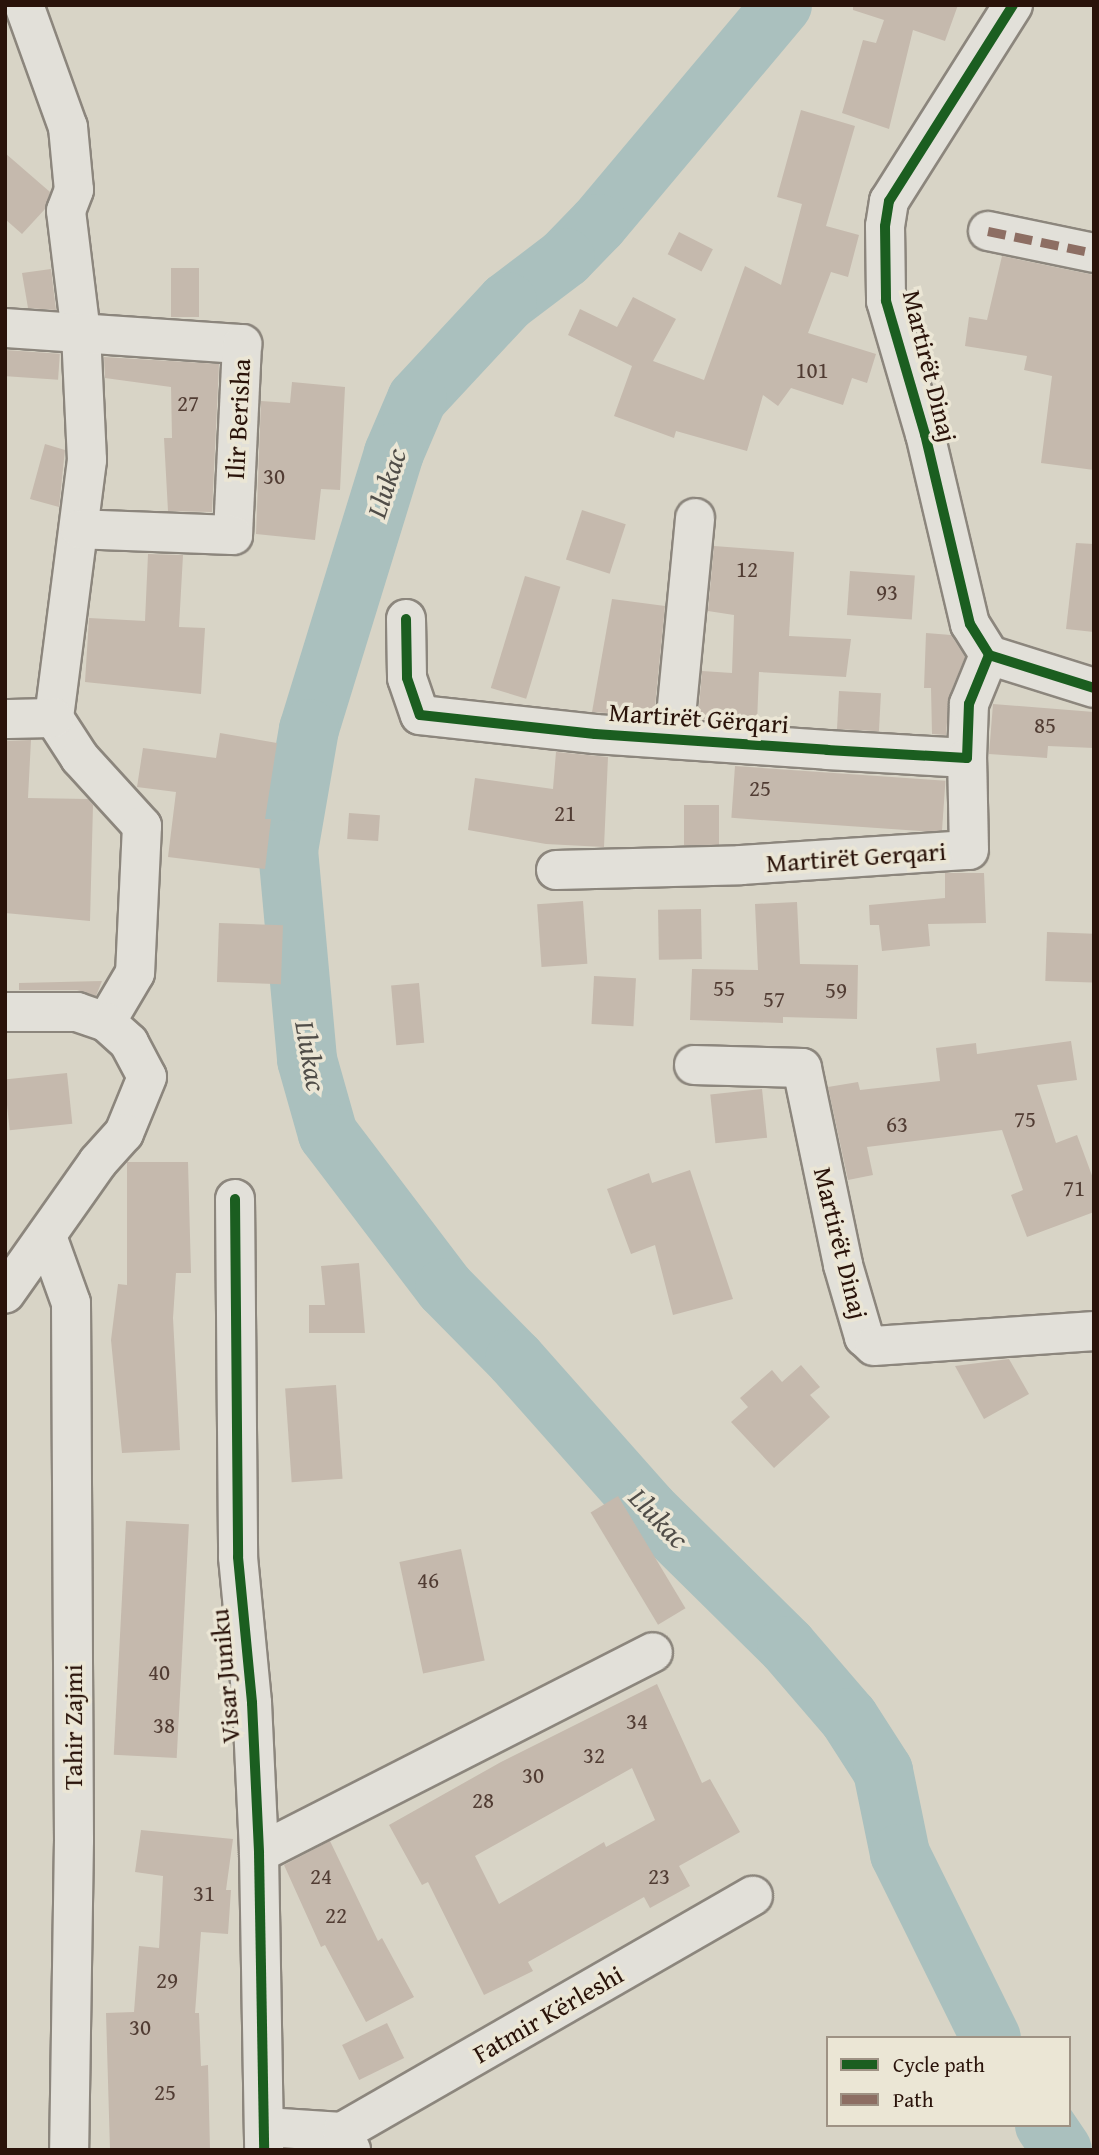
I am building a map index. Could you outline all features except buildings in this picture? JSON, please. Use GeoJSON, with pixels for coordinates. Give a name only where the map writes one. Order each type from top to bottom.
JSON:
{"type":"FeatureCollection","features":[{"type":"Feature","properties":{"kind":"street"},"geometry":{"type":"LineString","coordinates":[[24,5],[68,127],[74,190],[66,211],[80,333],[87,460],[54,718],[80,758],[142,826],[135,973],[106,1022]]}},
{"type":"Feature","properties":{"kind":"street","name":"Martirët Dinaj"},"geometry":{"type":"LineString","coordinates":[[989,655],[970,624],[925,434],[886,301],[885,226],[889,201],[1013,5]]}},
{"type":"Feature","properties":{"kind":"street"},"geometry":{"type":"LineString","coordinates":[[988,231],[1094,253]]}},
{"type":"Feature","properties":{"kind":"street","name":"Ilir Berisha"},"geometry":{"type":"LineString","coordinates":[[5,328],[242,344],[233,535],[80,529]]}},
{"type":"Feature","properties":{"kind":"street","name":"Martirët Gërqari"},"geometry":{"type":"LineString","coordinates":[[674,737],[695,518]]}},
{"type":"Feature","properties":{"kind":"street","name":"Martirët Gërqari"},"geometry":{"type":"LineString","coordinates":[[406,619],[407,678],[420,715],[595,734],[967,758]]}},
{"type":"Feature","properties":{"kind":"street"},"geometry":{"type":"LineString","coordinates":[[967,758],[969,704],[989,655],[1094,688]]}},
{"type":"Feature","properties":{"kind":"street"},"geometry":{"type":"LineString","coordinates":[[5,719],[54,718]]}},
{"type":"Feature","properties":{"kind":"street","name":"Martirët Gerqari"},"geometry":{"type":"LineString","coordinates":[[556,870],[692,867],[969,850],[967,758]]}},
{"type":"Feature","properties":{"kind":"street"},"geometry":{"type":"LineString","coordinates":[[5,1012],[77,1012],[106,1022],[129,1043],[147,1077],[124,1133],[78,1190],[48,1238],[5,1295]]}},
{"type":"Feature","properties":{"kind":"street","name":"Martirët Dinaj"},"geometry":{"type":"LineString","coordinates":[[694,1065],[802,1068],[843,1265],[864,1337],[874,1346],[1094,1331]]}},
{"type":"Feature","properties":{"kind":"street","name":"Visar Juniku"},"geometry":{"type":"LineString","coordinates":[[235,1199],[238,1557],[252,1703],[259,1853],[264,2138]]}},
{"type":"Feature","properties":{"kind":"street","name":"Tahir Zajmi"},"geometry":{"type":"LineString","coordinates":[[48,1238],[71,1303],[74,1840],[69,2150]]}},
{"type":"Feature","properties":{"kind":"street"},"geometry":{"type":"LineString","coordinates":[[5,1295],[71,1303]]}},
{"type":"Feature","properties":{"kind":"street"},"geometry":{"type":"LineString","coordinates":[[259,1853],[653,1652]]}},
{"type":"Feature","properties":{"kind":"street","name":"Fatmir Kërleshi"},"geometry":{"type":"LineString","coordinates":[[264,2138],[347,2141],[753,1896]]}},
{"type":"Feature","properties":{"kind":"waterway","name":"Llukac"},"geometry":{"type":"LineString","coordinates":[[782,5],[598,224],[565,258],[507,302],[417,399],[394,453],[309,729],[288,850],[307,1060],[328,1134],[445,1288],[515,1359],[649,1510],[787,1646],[849,1718],[883,1771],[900,1854],[990,2036]]}},
{"type":"Feature","properties":{"kind":"waterway","name":"Llukac"},"geometry":{"type":"LineString","coordinates":[[1046,2127],[1062,2150]]}},
{"type":"Feature","properties":{"kind":"marked path"},"geometry":{"type":"LineString","coordinates":[[988,231],[1094,253]]}},
{"type":"Feature","properties":{"kind":"cycle path"},"geometry":{"type":"LineString","coordinates":[[1013,5],[889,201],[885,226],[886,301],[925,434],[970,624],[989,655],[1094,688]]}},
{"type":"Feature","properties":{"kind":"cycle path"},"geometry":{"type":"LineString","coordinates":[[406,619],[407,678],[420,715],[595,734],[827,750],[967,758],[969,704],[989,655]]}},
{"type":"Feature","properties":{"kind":"cycle path"},"geometry":{"type":"LineString","coordinates":[[235,1199],[238,1557],[252,1703],[259,1853],[264,2150]]}}]}
